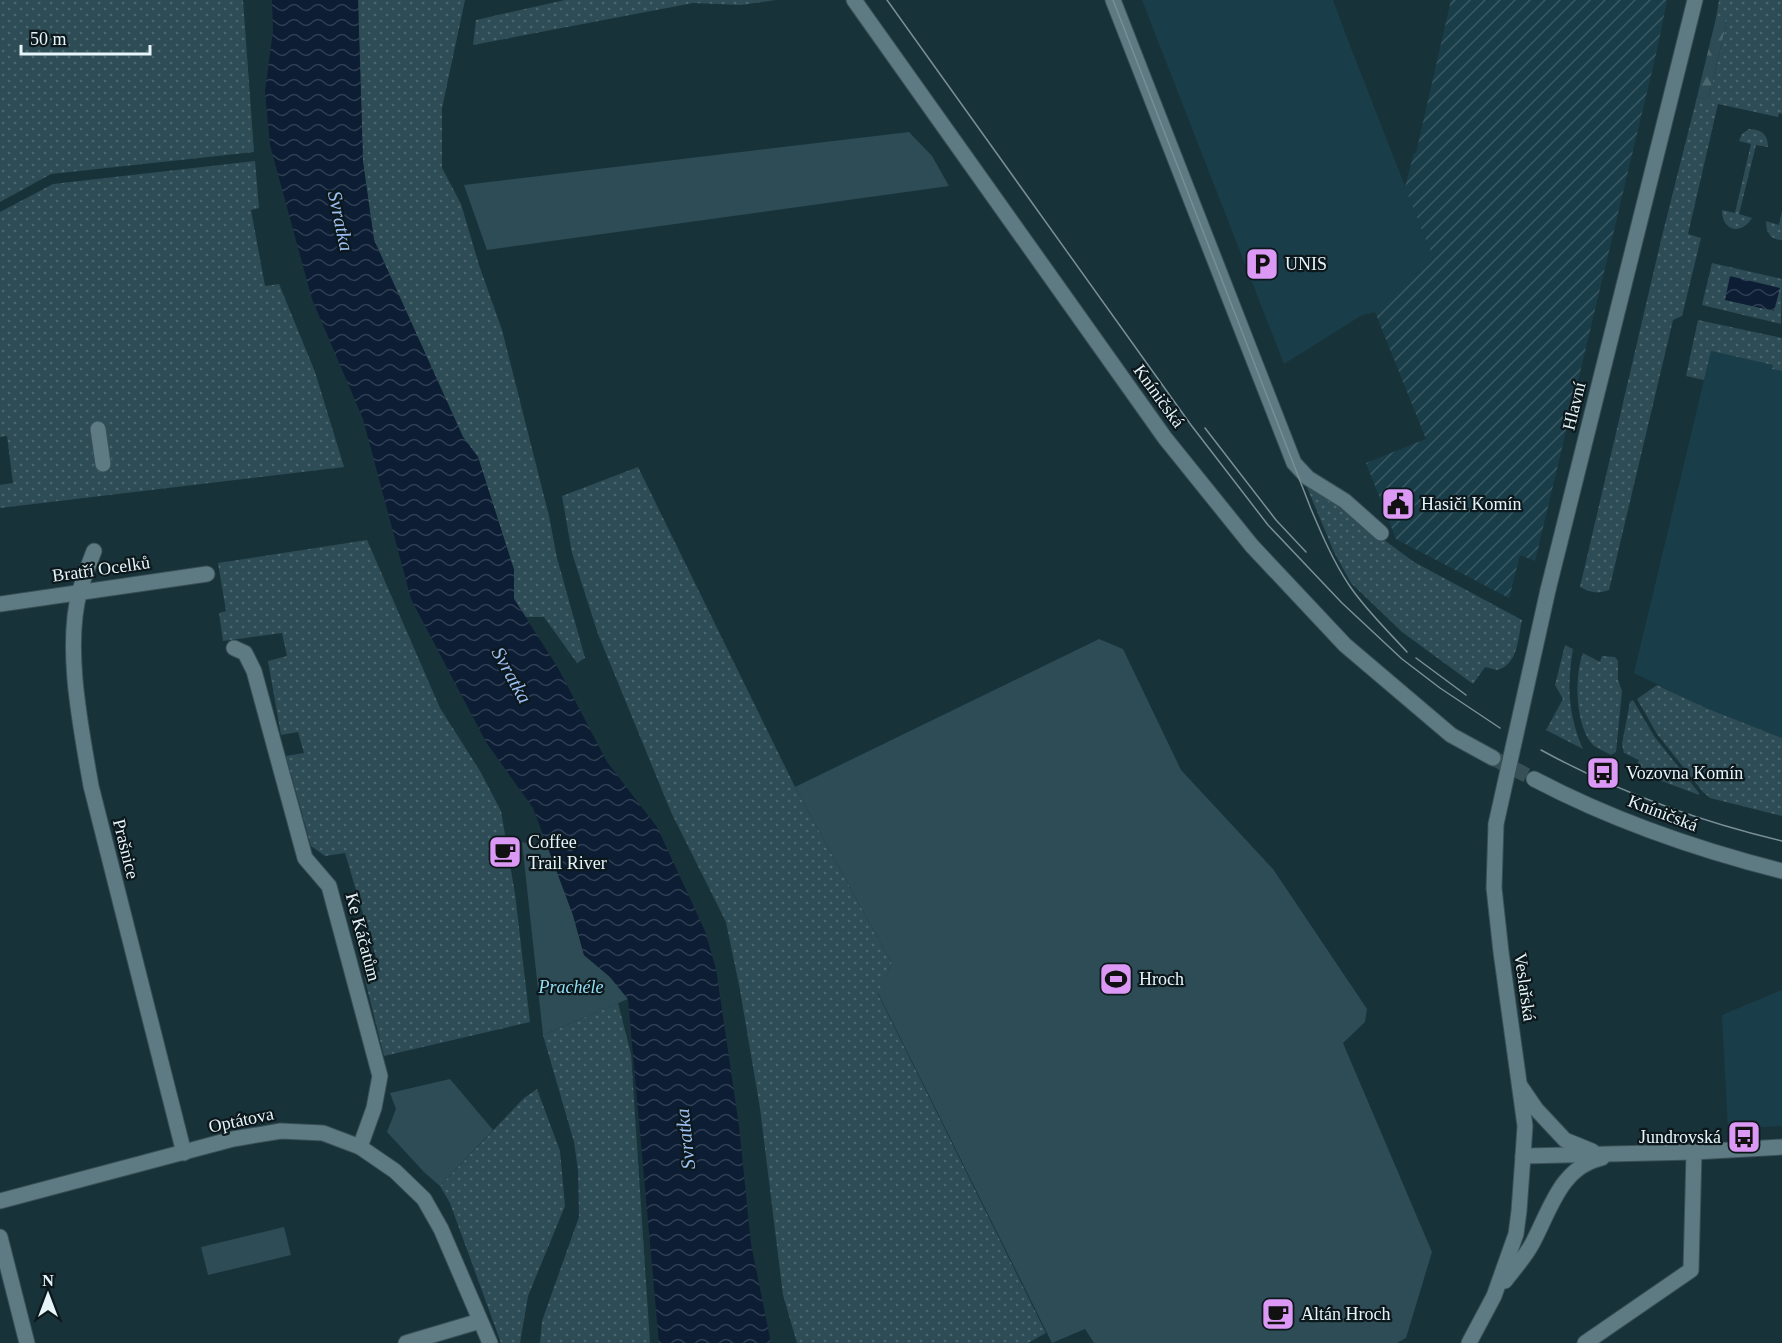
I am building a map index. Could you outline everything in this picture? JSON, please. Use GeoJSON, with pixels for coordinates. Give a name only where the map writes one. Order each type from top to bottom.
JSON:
{"type":"FeatureCollection","features":[{"type":"Feature","properties":{"kind":"street","name":"Kníničská"},"geometry":{"type":"LineString","coordinates":[[854,0],[1165,438],[1252,546],[1345,645],[1450,735],[1493,758]]}},
{"type":"Feature","properties":{"kind":"street","name":"Hlavní"},"geometry":{"type":"LineString","coordinates":[[1496,824],[1552,572],[1691,25],[1695,0]]}},
{"type":"Feature","properties":{"kind":"street"},"geometry":{"type":"LineString","coordinates":[[1115,1],[1294,464],[1308,478],[1346,501],[1380,533]]}},
{"type":"Feature","properties":{"kind":"street"},"geometry":{"type":"LineString","coordinates":[[98,429],[103,464]]}},
{"type":"Feature","properties":{"kind":"street","name":"Prašnice"},"geometry":{"type":"LineString","coordinates":[[94,551],[80,591],[74,625],[74,664],[83,740],[90,786],[184,1153]]}},
{"type":"Feature","properties":{"kind":"street","name":"Bratří Ocelků"},"geometry":{"type":"LineString","coordinates":[[0,604],[207,574]]}},
{"type":"Feature","properties":{"kind":"street","name":"Ke Káčatům"},"geometry":{"type":"LineString","coordinates":[[234,648],[245,653],[254,671],[305,858],[329,886],[381,1076],[374,1108],[360,1147]]}},
{"type":"Feature","properties":{"kind":"street","name":"Kníničská"},"geometry":{"type":"LineString","coordinates":[[1534,779],[1568,797],[1694,846],[1782,871]]}},
{"type":"Feature","properties":{"kind":"street","name":"Veslařská"},"geometry":{"type":"LineString","coordinates":[[1469,1343],[1494,1296],[1515,1234],[1520,1211],[1525,1126],[1494,888],[1496,824]]}},
{"type":"Feature","properties":{"kind":"street"},"geometry":{"type":"LineString","coordinates":[[1519,1084],[1536,1109],[1565,1140],[1598,1154]]}},
{"type":"Feature","properties":{"kind":"street","name":"Optátova"},"geometry":{"type":"LineString","coordinates":[[0,1201],[233,1140],[281,1131],[323,1133],[360,1147],[395,1171],[426,1202],[441,1229],[490,1343]]}},
{"type":"Feature","properties":{"kind":"street"},"geometry":{"type":"LineString","coordinates":[[1523,1156],[1694,1152],[1782,1147]]}},
{"type":"Feature","properties":{"kind":"street"},"geometry":{"type":"LineString","coordinates":[[1585,1343],[1691,1270],[1694,1152]]}},
{"type":"Feature","properties":{"kind":"street"},"geometry":{"type":"LineString","coordinates":[[1494,1296],[1531,1246],[1554,1199],[1570,1175],[1587,1162],[1621,1154]]}},
{"type":"Feature","properties":{"kind":"street"},"geometry":{"type":"LineString","coordinates":[[0,1237],[27,1343]]}},
{"type":"Feature","properties":{"kind":"street"},"geometry":{"type":"LineString","coordinates":[[406,1343],[480,1321]]}},
{"type":"Feature","properties":{"kind":"shaded area","name":"UNIS"},"geometry":{"type":"Polygon","coordinates":[[[1142,0],[1333,0],[1433,258],[1375,312],[1362,315],[1284,364],[1142,0]]]}},
{"type":"Feature","properties":{"kind":"shaded area"},"geometry":{"type":"Polygon","coordinates":[[[1451,0],[1667,0],[1535,561],[1520,555],[1509,598],[1396,539],[1366,463],[1426,439],[1375,312],[1433,258],[1405,187],[1414,153],[1416,153],[1451,0]]]}},
{"type":"Feature","properties":{"kind":"shaded area"},"geometry":{"type":"Polygon","coordinates":[[[1711,351],[1773,365],[1772,369],[1782,371],[1782,738],[1706,708],[1634,673],[1711,351]]]}},
{"type":"Feature","properties":{"kind":"shaded area"},"geometry":{"type":"Polygon","coordinates":[[[1782,990],[1782,1126],[1728,1129],[1722,1015],[1782,990]]]}},
{"type":"Feature","properties":{"kind":"green space"},"geometry":{"type":"Polygon","coordinates":[[[0,0],[243,0],[254,152],[51,174],[0,202],[0,0]]]}},
{"type":"Feature","properties":{"kind":"green space"},"geometry":{"type":"Polygon","coordinates":[[[358,0],[465,0],[442,108],[442,168],[461,204],[502,330],[549,516],[557,558],[585,658],[577,663],[544,617],[526,617],[514,599],[514,570],[478,457],[463,437],[374,240],[363,162],[358,0]]]}},
{"type":"Feature","properties":{"kind":"green space"},"geometry":{"type":"Polygon","coordinates":[[[565,0],[776,0],[741,5],[693,3],[473,45],[476,20],[565,0]]]}},
{"type":"Feature","properties":{"kind":"green space"},"geometry":{"type":"Polygon","coordinates":[[[1719,0],[1782,0],[1782,114],[1779,113],[1778,117],[1718,104],[1688,234],[1701,238],[1682,316],[1673,320],[1609,590],[1591,592],[1580,587],[1662,236],[1697,97],[1708,100],[1726,26],[1725,20],[1716,18],[1719,0]]]}},
{"type":"Feature","properties":{"kind":"green space"},"geometry":{"type":"Polygon","coordinates":[[[1720,17],[1725,20],[1726,25],[1708,100],[1697,97],[1716,18],[1720,17]]]}},
{"type":"Feature","properties":{"kind":"green space"},"geometry":{"type":"Polygon","coordinates":[[[1749,129],[1763,134],[1767,139],[1768,147],[1756,145],[1739,214],[1752,218],[1743,227],[1733,229],[1725,223],[1722,210],[1735,213],[1751,144],[1739,141],[1742,134],[1749,129]]]}},
{"type":"Feature","properties":{"kind":"green space"},"geometry":{"type":"Polygon","coordinates":[[[909,132],[932,156],[949,186],[487,250],[464,185],[909,132]]]}},
{"type":"Feature","properties":{"kind":"green space"},"geometry":{"type":"Polygon","coordinates":[[[255,161],[259,208],[251,210],[265,286],[279,284],[315,372],[344,467],[0,508],[0,485],[13,483],[7,436],[0,437],[0,212],[53,184],[255,161]]]}},
{"type":"Feature","properties":{"kind":"green space"},"geometry":{"type":"Polygon","coordinates":[[[1782,211],[1782,240],[1774,239],[1767,229],[1766,221],[1779,225],[1782,211]]]}},
{"type":"Feature","properties":{"kind":"green space"},"geometry":{"type":"Polygon","coordinates":[[[1712,263],[1782,279],[1781,324],[1702,305],[1712,263]]]}},
{"type":"Feature","properties":{"kind":"green space"},"geometry":{"type":"Polygon","coordinates":[[[1698,320],[1782,338],[1782,371],[1772,369],[1773,365],[1711,351],[1704,380],[1686,376],[1698,320]]]}},
{"type":"Feature","properties":{"kind":"green space"},"geometry":{"type":"Polygon","coordinates":[[[638,467],[795,787],[892,964],[878,994],[1046,1333],[1028,1343],[797,1343],[783,1295],[760,1108],[726,922],[671,812],[598,634],[572,553],[562,496],[638,467]]]}},
{"type":"Feature","properties":{"kind":"green space"},"geometry":{"type":"Polygon","coordinates":[[[1306,485],[1326,497],[1414,562],[1522,620],[1516,650],[1509,663],[1497,670],[1485,667],[1473,684],[1402,632],[1351,583],[1334,552],[1306,485]]]}},
{"type":"Feature","properties":{"kind":"green space"},"geometry":{"type":"Polygon","coordinates":[[[367,540],[440,708],[480,771],[501,811],[515,894],[530,1022],[384,1056],[364,976],[380,971],[345,853],[325,856],[311,846],[286,756],[304,753],[298,732],[281,735],[268,661],[287,656],[282,633],[223,641],[219,613],[226,611],[218,563],[367,540]]]}},
{"type":"Feature","properties":{"kind":"green space","name":"Hroch"},"geometry":{"type":"Polygon","coordinates":[[[1099,639],[1123,649],[1181,770],[1273,869],[1367,1009],[1365,1022],[1343,1043],[1432,1252],[1406,1338],[1397,1343],[1094,1343],[1085,1329],[1052,1343],[878,993],[892,964],[795,787],[1099,639]]]}},
{"type":"Feature","properties":{"kind":"green space"},"geometry":{"type":"Polygon","coordinates":[[[1565,645],[1573,649],[1570,700],[1574,724],[1583,749],[1546,730],[1563,699],[1555,685],[1565,645]]]}},
{"type":"Feature","properties":{"kind":"green space"},"geometry":{"type":"Polygon","coordinates":[[[1583,653],[1600,662],[1602,656],[1615,657],[1618,661],[1618,680],[1622,691],[1616,752],[1611,755],[1594,746],[1583,727],[1578,701],[1578,675],[1583,653]]]}},
{"type":"Feature","properties":{"kind":"green space"},"geometry":{"type":"Polygon","coordinates":[[[1657,685],[1706,708],[1782,738],[1782,816],[1710,798],[1703,792],[1657,734],[1637,699],[1657,685]]]}},
{"type":"Feature","properties":{"kind":"green space"},"geometry":{"type":"Polygon","coordinates":[[[1633,700],[1654,736],[1699,795],[1635,771],[1639,760],[1624,753],[1622,744],[1630,702],[1633,700]]]}},
{"type":"Feature","properties":{"kind":"green space","name":"Prachéle"},"geometry":{"type":"Polygon","coordinates":[[[522,842],[548,848],[573,915],[584,955],[610,977],[628,999],[543,1035],[522,842]]]}},
{"type":"Feature","properties":{"kind":"green space"},"geometry":{"type":"Polygon","coordinates":[[[618,1003],[631,1054],[650,1343],[540,1343],[542,1321],[579,1217],[578,1170],[574,1142],[543,1035],[618,1003]]]}},
{"type":"Feature","properties":{"kind":"green space"},"geometry":{"type":"Polygon","coordinates":[[[450,1079],[493,1130],[440,1186],[387,1132],[396,1109],[390,1093],[450,1079]]]}},
{"type":"Feature","properties":{"kind":"green space"},"geometry":{"type":"Polygon","coordinates":[[[537,1089],[560,1151],[565,1206],[528,1296],[520,1343],[501,1343],[450,1203],[440,1186],[524,1098],[537,1089]]]}},
{"type":"Feature","properties":{"kind":"green space"},"geometry":{"type":"Polygon","coordinates":[[[284,1227],[291,1255],[208,1275],[201,1247],[284,1227]]]}},
{"type":"Feature","properties":{"kind":"water","name":"Svratka"},"geometry":{"type":"Polygon","coordinates":[[[272,0],[358,0],[363,162],[374,240],[463,437],[478,457],[514,570],[514,599],[558,668],[607,762],[657,827],[705,931],[716,969],[739,1126],[751,1244],[771,1343],[659,1343],[628,999],[610,977],[584,955],[573,915],[533,808],[486,742],[411,599],[363,419],[312,299],[270,145],[265,91],[273,31],[272,0]]]}},
{"type":"Feature","properties":{"kind":"water"},"geometry":{"type":"Polygon","coordinates":[[[1730,276],[1780,288],[1774,311],[1725,300],[1730,276]]]}},
{"type":"Feature","properties":{"kind":"tunnel"},"geometry":{"type":"LineString","coordinates":[[1493,758],[1534,779]]}},
{"type":"Feature","properties":{"kind":"tram line"},"geometry":{"type":"LineString","coordinates":[[887,0],[1191,425],[1268,525],[1342,603],[1402,659],[1440,688],[1500,728]]}},
{"type":"Feature","properties":{"kind":"tram line"},"geometry":{"type":"LineString","coordinates":[[1113,0],[1324,538],[1355,594],[1407,652]]}},
{"type":"Feature","properties":{"kind":"tram line"},"geometry":{"type":"LineString","coordinates":[[1205,428],[1276,520],[1306,552]]}},
{"type":"Feature","properties":{"kind":"tram line"},"geometry":{"type":"LineString","coordinates":[[1416,658],[1466,695]]}},
{"type":"Feature","properties":{"kind":"tram line"},"geometry":{"type":"LineString","coordinates":[[1541,750],[1628,792],[1719,824],[1782,841]]}},
{"type":"Feature","properties":{"kind":"place","name":"UNIS"},"geometry":{"type":"Point","coordinates":[1262,264]}},
{"type":"Feature","properties":{"kind":"place","name":"Hasiči Komín"},"geometry":{"type":"Point","coordinates":[1398,504]}},
{"type":"Feature","properties":{"kind":"place","name":"Vozovna Komín"},"geometry":{"type":"Point","coordinates":[1603,773]}},
{"type":"Feature","properties":{"kind":"place","name":"Coffee Trail River"},"geometry":{"type":"Point","coordinates":[505,852]}},
{"type":"Feature","properties":{"kind":"place","name":"Hroch"},"geometry":{"type":"Point","coordinates":[1116,979]}},
{"type":"Feature","properties":{"kind":"place","name":"Jundrovská"},"geometry":{"type":"Point","coordinates":[1744,1137]}},
{"type":"Feature","properties":{"kind":"place","name":"Altán Hroch"},"geometry":{"type":"Point","coordinates":[1278,1314]}}]}
